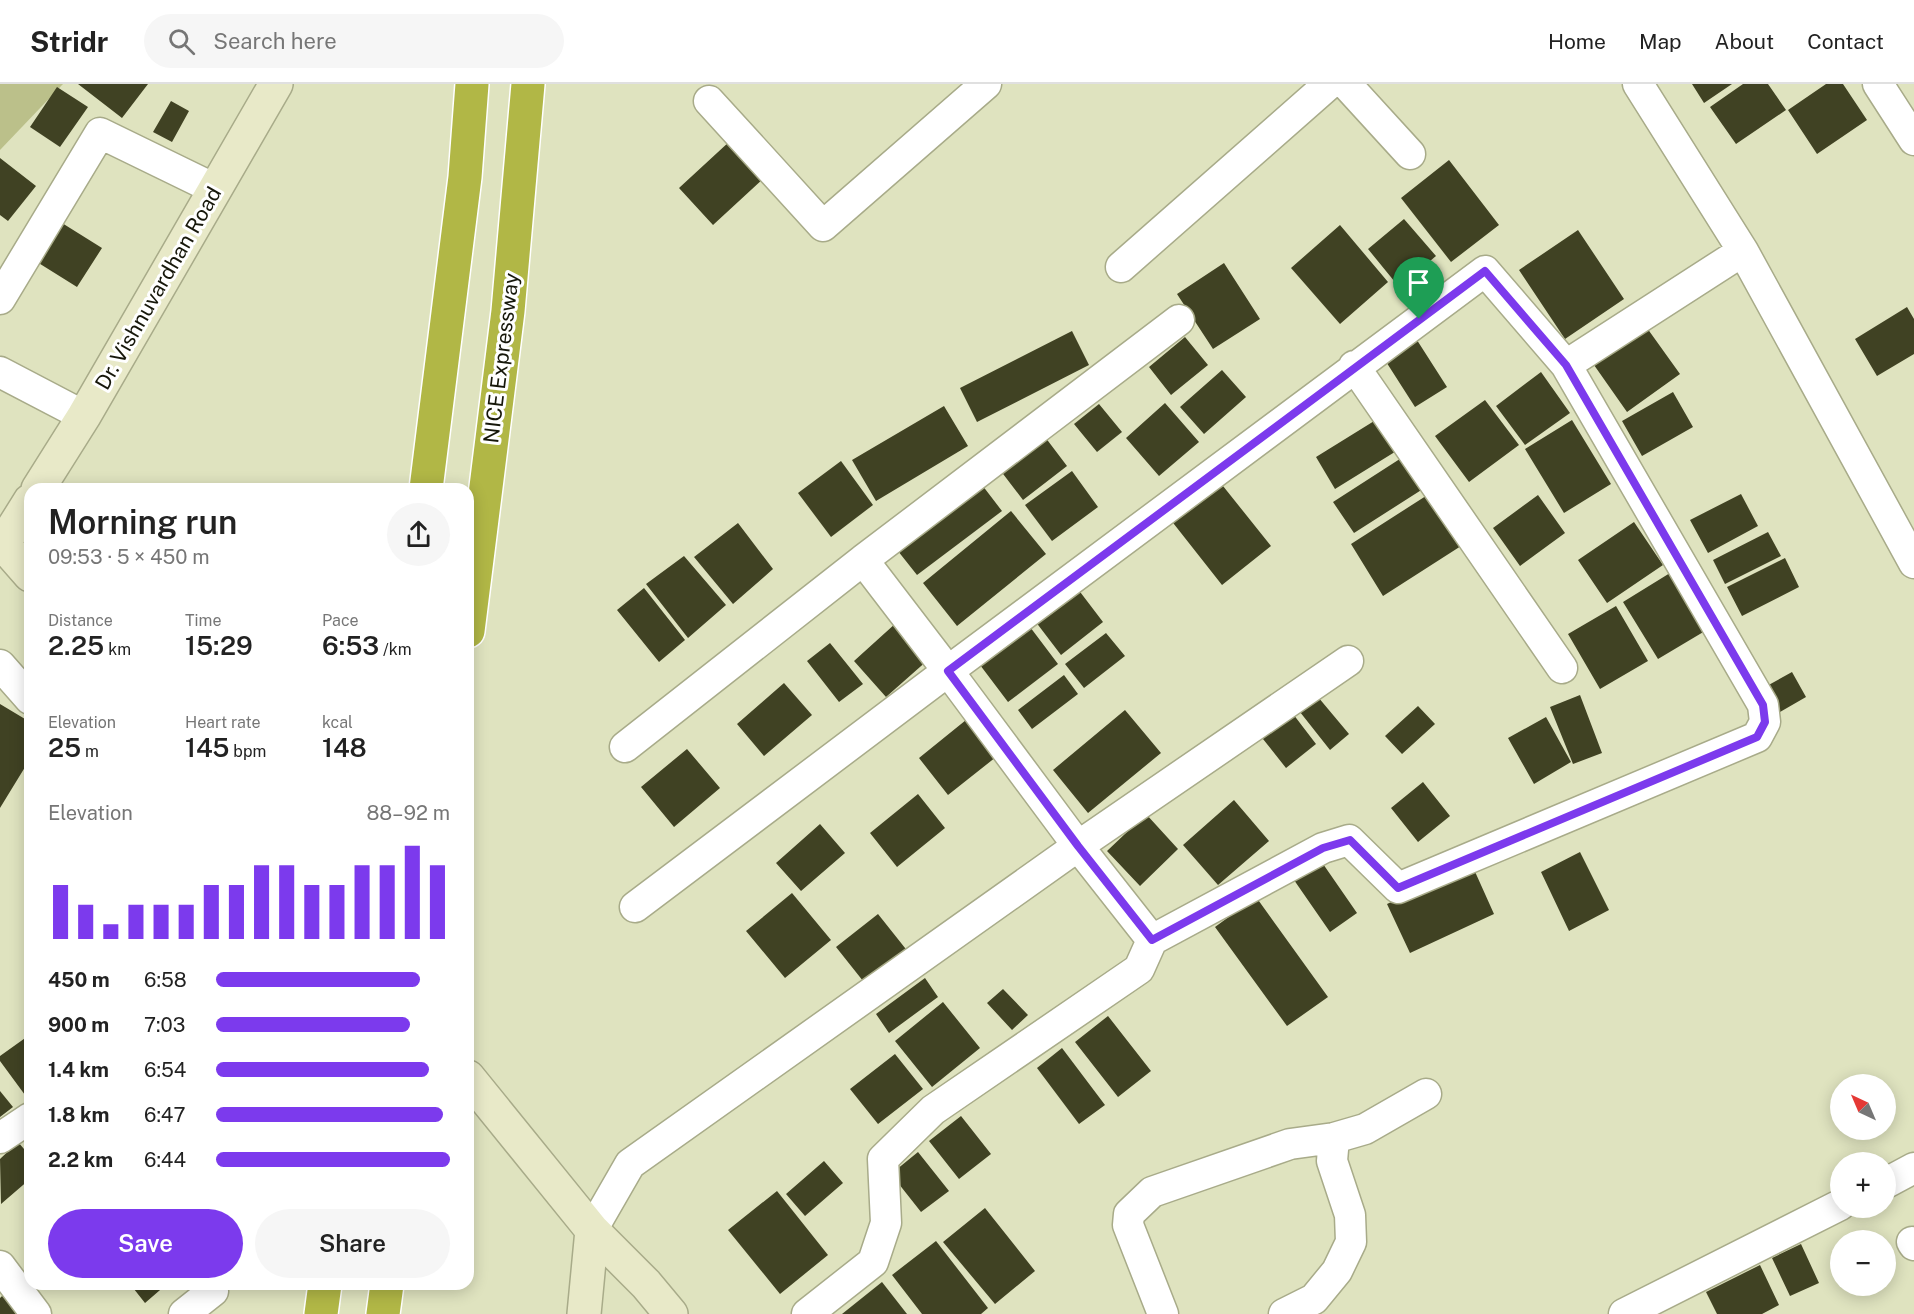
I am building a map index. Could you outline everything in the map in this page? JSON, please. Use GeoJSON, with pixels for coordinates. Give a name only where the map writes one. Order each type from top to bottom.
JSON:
{"type":"FeatureCollection","features":[{"type":"Feature","properties":{"kind":"highway"},"geometry":{"type":"LineString","coordinates":[[427,483],[465,177],[472,84]]}},
{"type":"Feature","properties":{"kind":"highway","name":"NICE Expressway"},"geometry":{"type":"LineString","coordinates":[[474,583],[508,311],[528,84]]}},
{"type":"Feature","properties":{"kind":"highway"},"geometry":{"type":"LineString","coordinates":[[321,1314],[324,1290]]}},
{"type":"Feature","properties":{"kind":"highway"},"geometry":{"type":"LineString","coordinates":[[383,1314],[386,1290]]}},
{"type":"Feature","properties":{"kind":"main road","name":"Dr. Vishnuvardhan Road"},"geometry":{"type":"LineString","coordinates":[[42,483],[84,416],[276,84]]}},
{"type":"Feature","properties":{"kind":"main road"},"geometry":{"type":"LineString","coordinates":[[24,511],[2,547],[24,569]]}},
{"type":"Feature","properties":{"kind":"main road"},"geometry":{"type":"LineString","coordinates":[[474,1084],[592,1230],[646,1284],[671,1314]]}},
{"type":"Feature","properties":{"kind":"main road"},"geometry":{"type":"LineString","coordinates":[[584,1314],[592,1230]]}},
{"type":"Feature","properties":{"kind":"street"},"geometry":{"type":"LineString","coordinates":[[709,101],[823,225],[986,84]]}},
{"type":"Feature","properties":{"kind":"street"},"geometry":{"type":"LineString","coordinates":[[1121,267],[1329,84]]}},
{"type":"Feature","properties":{"kind":"street"},"geometry":{"type":"LineString","coordinates":[[1346,84],[1410,154]]}},
{"type":"Feature","properties":{"kind":"street"},"geometry":{"type":"LineString","coordinates":[[1638,84],[1743,251],[1914,562]]}},
{"type":"Feature","properties":{"kind":"street"},"geometry":{"type":"LineString","coordinates":[[1878,84],[1914,140]]}},
{"type":"Feature","properties":{"kind":"street"},"geometry":{"type":"LineString","coordinates":[[0,299],[100,133],[215,189]]}},
{"type":"Feature","properties":{"kind":"street"},"geometry":{"type":"LineString","coordinates":[[1566,365],[1743,251]]}},
{"type":"Feature","properties":{"kind":"street"},"geometry":{"type":"LineString","coordinates":[[635,907],[1354,366],[1485,271],[1566,365],[1763,705],[1765,722],[1757,737],[1398,888],[1350,840],[1323,848],[1152,940],[1139,969],[933,1110],[883,1159],[886,1223],[873,1262],[807,1314]]}},
{"type":"Feature","properties":{"kind":"street"},"geometry":{"type":"LineString","coordinates":[[625,747],[863,560],[1179,320]]}},
{"type":"Feature","properties":{"kind":"street"},"geometry":{"type":"LineString","coordinates":[[1354,366],[1562,668]]}},
{"type":"Feature","properties":{"kind":"street"},"geometry":{"type":"LineString","coordinates":[[0,372],[84,416]]}},
{"type":"Feature","properties":{"kind":"street"},"geometry":{"type":"LineString","coordinates":[[863,560],[1078,846],[1152,940]]}},
{"type":"Feature","properties":{"kind":"street"},"geometry":{"type":"LineString","coordinates":[[592,1230],[630,1164],[1078,846],[1348,661]]}},
{"type":"Feature","properties":{"kind":"street"},"geometry":{"type":"LineString","coordinates":[[0,665],[24,692]]}},
{"type":"Feature","properties":{"kind":"street"},"geometry":{"type":"LineString","coordinates":[[1163,1314],[1128,1225],[1129,1215],[1152,1192],[1290,1144],[1334,1138],[1365,1129],[1426,1094]]}},
{"type":"Feature","properties":{"kind":"street"},"geometry":{"type":"LineString","coordinates":[[0,1138],[24,1122]]}},
{"type":"Feature","properties":{"kind":"street"},"geometry":{"type":"LineString","coordinates":[[1284,1314],[1314,1299],[1337,1271],[1351,1242],[1350,1215],[1332,1161],[1334,1138]]}},
{"type":"Feature","properties":{"kind":"street"},"geometry":{"type":"LineString","coordinates":[[1896,1178],[1914,1168]]}},
{"type":"Feature","properties":{"kind":"street"},"geometry":{"type":"LineString","coordinates":[[1624,1314],[1830,1210]]}},
{"type":"Feature","properties":{"kind":"street"},"geometry":{"type":"LineString","coordinates":[[10,1273],[36,1314]]}},
{"type":"Feature","properties":{"kind":"street"},"geometry":{"type":"LineString","coordinates":[[184,1314],[213,1291]]}},
{"type":"Feature","properties":{"kind":"green space"},"geometry":{"type":"Polygon","coordinates":[[[0,84],[63,84],[0,150],[0,84]]]}},
{"type":"Feature","properties":{"kind":"building"},"geometry":{"type":"Polygon","coordinates":[[[78,84],[148,84],[122,118],[78,84]]]}},
{"type":"Feature","properties":{"kind":"building"},"geometry":{"type":"Polygon","coordinates":[[[1692,84],[1732,84],[1704,103],[1692,84]]]}},
{"type":"Feature","properties":{"kind":"building"},"geometry":{"type":"Polygon","coordinates":[[[1743,84],[1768,84],[1786,110],[1736,144],[1710,107],[1743,84]]]}},
{"type":"Feature","properties":{"kind":"building"},"geometry":{"type":"Polygon","coordinates":[[[1826,84],[1843,84],[1867,120],[1817,154],[1788,110],[1826,84]]]}},
{"type":"Feature","properties":{"kind":"building"},"geometry":{"type":"Polygon","coordinates":[[[57,87],[88,107],[60,147],[30,127],[57,87]]]}},
{"type":"Feature","properties":{"kind":"building"},"geometry":{"type":"Polygon","coordinates":[[[171,101],[189,111],[172,142],[153,132],[171,101]]]}},
{"type":"Feature","properties":{"kind":"building"},"geometry":{"type":"Polygon","coordinates":[[[730,141],[764,178],[713,225],[679,188],[730,141]]]}},
{"type":"Feature","properties":{"kind":"building"},"geometry":{"type":"Polygon","coordinates":[[[0,158],[36,186],[8,221],[0,215],[0,158]]]}},
{"type":"Feature","properties":{"kind":"building"},"geometry":{"type":"Polygon","coordinates":[[[1449,160],[1499,225],[1451,262],[1401,198],[1449,160]]]}},
{"type":"Feature","properties":{"kind":"building"},"geometry":{"type":"Polygon","coordinates":[[[54,218],[102,248],[77,287],[29,257],[54,218]]]}},
{"type":"Feature","properties":{"kind":"building"},"geometry":{"type":"Polygon","coordinates":[[[1404,219],[1436,256],[1399,287],[1368,249],[1404,219]]]}},
{"type":"Feature","properties":{"kind":"building"},"geometry":{"type":"Polygon","coordinates":[[[1340,225],[1388,282],[1340,324],[1291,268],[1340,225]]]}},
{"type":"Feature","properties":{"kind":"building"},"geometry":{"type":"Polygon","coordinates":[[[1578,230],[1624,299],[1565,339],[1519,270],[1578,230]]]}},
{"type":"Feature","properties":{"kind":"building"},"geometry":{"type":"Polygon","coordinates":[[[1224,263],[1260,319],[1213,349],[1177,294],[1224,263]]]}},
{"type":"Feature","properties":{"kind":"building"},"geometry":{"type":"Polygon","coordinates":[[[1907,307],[1914,319],[1914,354],[1877,376],[1855,339],[1907,307]]]}},
{"type":"Feature","properties":{"kind":"building"},"geometry":{"type":"Polygon","coordinates":[[[1647,328],[1680,374],[1627,412],[1594,365],[1647,328]]]}},
{"type":"Feature","properties":{"kind":"building"},"geometry":{"type":"Polygon","coordinates":[[[1072,331],[1089,365],[977,422],[960,388],[1072,331]]]}},
{"type":"Feature","properties":{"kind":"building"},"geometry":{"type":"Polygon","coordinates":[[[1185,337],[1208,365],[1171,395],[1149,367],[1185,337]]]}},
{"type":"Feature","properties":{"kind":"building"},"geometry":{"type":"Polygon","coordinates":[[[1415,337],[1447,387],[1415,407],[1383,357],[1415,337]]]}},
{"type":"Feature","properties":{"kind":"building"},"geometry":{"type":"Polygon","coordinates":[[[1222,370],[1246,397],[1204,434],[1180,407],[1222,370]]]}},
{"type":"Feature","properties":{"kind":"building"},"geometry":{"type":"Polygon","coordinates":[[[1541,372],[1570,413],[1525,445],[1496,406],[1541,372]]]}},
{"type":"Feature","properties":{"kind":"building"},"geometry":{"type":"Polygon","coordinates":[[[1673,392],[1693,427],[1642,456],[1622,421],[1673,392]]]}},
{"type":"Feature","properties":{"kind":"building"},"geometry":{"type":"Polygon","coordinates":[[[1485,400],[1519,445],[1469,482],[1435,436],[1485,400]]]}},
{"type":"Feature","properties":{"kind":"building"},"geometry":{"type":"Polygon","coordinates":[[[1165,403],[1199,442],[1159,476],[1126,438],[1165,403]]]}},
{"type":"Feature","properties":{"kind":"building"},"geometry":{"type":"Polygon","coordinates":[[[1099,404],[1122,432],[1097,452],[1074,424],[1099,404]]]}},
{"type":"Feature","properties":{"kind":"building"},"geometry":{"type":"Polygon","coordinates":[[[944,406],[968,446],[876,501],[852,460],[944,406]]]}},
{"type":"Feature","properties":{"kind":"building"},"geometry":{"type":"Polygon","coordinates":[[[1379,418],[1398,450],[1335,489],[1316,457],[1379,418]]]}},
{"type":"Feature","properties":{"kind":"building"},"geometry":{"type":"Polygon","coordinates":[[[1572,420],[1611,484],[1564,513],[1525,449],[1572,420]]]}},
{"type":"Feature","properties":{"kind":"building"},"geometry":{"type":"Polygon","coordinates":[[[1042,433],[1067,466],[1023,500],[997,466],[1042,433]]]}},
{"type":"Feature","properties":{"kind":"building"},"geometry":{"type":"Polygon","coordinates":[[[1406,455],[1426,487],[1354,533],[1333,502],[1406,455]]]}},
{"type":"Feature","properties":{"kind":"building"},"geometry":{"type":"Polygon","coordinates":[[[841,461],[873,505],[831,537],[798,493],[841,461]]]}},
{"type":"Feature","properties":{"kind":"building"},"geometry":{"type":"Polygon","coordinates":[[[1072,471],[1098,507],[1052,541],[1025,505],[1072,471]]]}},
{"type":"Feature","properties":{"kind":"building"},"geometry":{"type":"Polygon","coordinates":[[[979,481],[1002,511],[917,575],[894,546],[979,481]]]}},
{"type":"Feature","properties":{"kind":"building"},"geometry":{"type":"Polygon","coordinates":[[[1219,481],[1271,546],[1222,585],[1170,519],[1219,481]]]}},
{"type":"Feature","properties":{"kind":"building"},"geometry":{"type":"Polygon","coordinates":[[[1429,494],[1461,546],[1383,596],[1351,544],[1429,494]]]}},
{"type":"Feature","properties":{"kind":"building"},"geometry":{"type":"Polygon","coordinates":[[[1741,494],[1758,526],[1708,553],[1690,520],[1741,494]]]}},
{"type":"Feature","properties":{"kind":"building"},"geometry":{"type":"Polygon","coordinates":[[[1538,495],[1565,533],[1520,566],[1493,528],[1538,495]]]}},
{"type":"Feature","properties":{"kind":"building"},"geometry":{"type":"Polygon","coordinates":[[[1011,511],[1046,554],[957,626],[923,583],[1011,511]]]}},
{"type":"Feature","properties":{"kind":"building"},"geometry":{"type":"Polygon","coordinates":[[[1634,522],[1663,565],[1607,603],[1578,560],[1634,522]]]}},
{"type":"Feature","properties":{"kind":"building"},"geometry":{"type":"Polygon","coordinates":[[[738,523],[773,569],[733,604],[694,557],[738,523]]]}},
{"type":"Feature","properties":{"kind":"building"},"geometry":{"type":"Polygon","coordinates":[[[1768,532],[1781,556],[1725,584],[1713,560],[1768,532]]]}},
{"type":"Feature","properties":{"kind":"building"},"geometry":{"type":"Polygon","coordinates":[[[684,556],[726,605],[688,638],[646,584],[684,556]]]}},
{"type":"Feature","properties":{"kind":"building"},"geometry":{"type":"Polygon","coordinates":[[[1785,558],[1799,587],[1742,616],[1727,587],[1785,558]]]}},
{"type":"Feature","properties":{"kind":"building"},"geometry":{"type":"Polygon","coordinates":[[[1670,573],[1705,631],[1658,659],[1623,602],[1670,573]]]}},
{"type":"Feature","properties":{"kind":"building"},"geometry":{"type":"Polygon","coordinates":[[[1071,580],[1103,622],[1061,655],[1029,613],[1071,580]]]}},
{"type":"Feature","properties":{"kind":"building"},"geometry":{"type":"Polygon","coordinates":[[[644,588],[685,640],[659,662],[617,610],[644,588]]]}},
{"type":"Feature","properties":{"kind":"building"},"geometry":{"type":"Polygon","coordinates":[[[1616,606],[1648,661],[1600,689],[1568,634],[1616,606]]]}},
{"type":"Feature","properties":{"kind":"building"},"geometry":{"type":"Polygon","coordinates":[[[1024,619],[1058,664],[1008,702],[974,657],[1024,619]]]}},
{"type":"Feature","properties":{"kind":"building"},"geometry":{"type":"Polygon","coordinates":[[[896,623],[929,659],[886,697],[854,661],[896,623]]]}},
{"type":"Feature","properties":{"kind":"building"},"geometry":{"type":"Polygon","coordinates":[[[1106,633],[1125,656],[1084,688],[1065,664],[1106,633]]]}},
{"type":"Feature","properties":{"kind":"building"},"geometry":{"type":"Polygon","coordinates":[[[830,643],[863,684],[839,702],[807,661],[830,643]]]}},
{"type":"Feature","properties":{"kind":"building"},"geometry":{"type":"Polygon","coordinates":[[[1792,672],[1806,697],[1780,712],[1765,687],[1792,672]]]}},
{"type":"Feature","properties":{"kind":"building"},"geometry":{"type":"Polygon","coordinates":[[[1064,675],[1078,694],[1032,729],[1018,710],[1064,675]]]}},
{"type":"Feature","properties":{"kind":"building"},"geometry":{"type":"Polygon","coordinates":[[[784,683],[812,715],[764,756],[737,724],[784,683]]]}},
{"type":"Feature","properties":{"kind":"building"},"geometry":{"type":"Polygon","coordinates":[[[1580,695],[1602,753],[1573,764],[1550,707],[1580,695]]]}},
{"type":"Feature","properties":{"kind":"building"},"geometry":{"type":"Polygon","coordinates":[[[1318,697],[1349,734],[1330,750],[1300,712],[1318,697]]]}},
{"type":"Feature","properties":{"kind":"building"},"geometry":{"type":"Polygon","coordinates":[[[0,704],[24,718],[24,769],[0,808],[0,704]]]}},
{"type":"Feature","properties":{"kind":"building"},"geometry":{"type":"Polygon","coordinates":[[[1418,706],[1435,724],[1402,754],[1385,736],[1418,706]]]}},
{"type":"Feature","properties":{"kind":"building"},"geometry":{"type":"Polygon","coordinates":[[[1125,710],[1161,753],[1088,813],[1053,770],[1125,710]]]}},
{"type":"Feature","properties":{"kind":"building"},"geometry":{"type":"Polygon","coordinates":[[[1290,710],[1316,744],[1286,768],[1259,734],[1290,710]]]}},
{"type":"Feature","properties":{"kind":"building"},"geometry":{"type":"Polygon","coordinates":[[[1546,717],[1571,762],[1534,784],[1508,738],[1546,717]]]}},
{"type":"Feature","properties":{"kind":"building"},"geometry":{"type":"Polygon","coordinates":[[[966,720],[996,757],[948,795],[919,758],[966,720]]]}},
{"type":"Feature","properties":{"kind":"building"},"geometry":{"type":"Polygon","coordinates":[[[687,749],[720,788],[674,827],[641,787],[687,749]]]}},
{"type":"Feature","properties":{"kind":"building"},"geometry":{"type":"Polygon","coordinates":[[[1423,782],[1450,816],[1418,842],[1391,808],[1423,782]]]}},
{"type":"Feature","properties":{"kind":"building"},"geometry":{"type":"Polygon","coordinates":[[[918,794],[945,828],[897,867],[870,833],[918,794]]]}},
{"type":"Feature","properties":{"kind":"building"},"geometry":{"type":"Polygon","coordinates":[[[1234,800],[1269,841],[1218,885],[1183,845],[1234,800]]]}},
{"type":"Feature","properties":{"kind":"building"},"geometry":{"type":"Polygon","coordinates":[[[1146,814],[1178,849],[1140,886],[1107,851],[1146,814]]]}},
{"type":"Feature","properties":{"kind":"building"},"geometry":{"type":"Polygon","coordinates":[[[820,824],[845,853],[801,891],[776,863],[820,824]]]}},
{"type":"Feature","properties":{"kind":"building"},"geometry":{"type":"Polygon","coordinates":[[[1580,852],[1609,910],[1569,931],[1541,872],[1580,852]]]}},
{"type":"Feature","properties":{"kind":"building"},"geometry":{"type":"Polygon","coordinates":[[[1321,861],[1357,913],[1330,932],[1294,880],[1321,861]]]}},
{"type":"Feature","properties":{"kind":"building"},"geometry":{"type":"Polygon","coordinates":[[[1472,865],[1494,914],[1410,953],[1387,904],[1472,865]]]}},
{"type":"Feature","properties":{"kind":"building"},"geometry":{"type":"Polygon","coordinates":[[[792,893],[831,940],[785,978],[746,931],[792,893]]]}},
{"type":"Feature","properties":{"kind":"building"},"geometry":{"type":"Polygon","coordinates":[[[1256,897],[1328,997],[1287,1026],[1215,927],[1256,897]]]}},
{"type":"Feature","properties":{"kind":"building"},"geometry":{"type":"Polygon","coordinates":[[[878,914],[909,953],[867,986],[836,947],[878,914]]]}},
{"type":"Feature","properties":{"kind":"building"},"geometry":{"type":"Polygon","coordinates":[[[925,978],[938,997],[889,1033],[876,1014],[925,978]]]}},
{"type":"Feature","properties":{"kind":"building"},"geometry":{"type":"Polygon","coordinates":[[[1003,989],[1028,1015],[1012,1030],[987,1003],[1003,989]]]}},
{"type":"Feature","properties":{"kind":"building"},"geometry":{"type":"Polygon","coordinates":[[[943,1002],[980,1048],[932,1087],[895,1041],[943,1002]]]}},
{"type":"Feature","properties":{"kind":"building"},"geometry":{"type":"Polygon","coordinates":[[[1108,1016],[1151,1071],[1118,1097],[1075,1042],[1108,1016]]]}},
{"type":"Feature","properties":{"kind":"building"},"geometry":{"type":"Polygon","coordinates":[[[24,1039],[24,1094],[0,1061],[0,1056],[24,1039]]]}},
{"type":"Feature","properties":{"kind":"building"},"geometry":{"type":"Polygon","coordinates":[[[1062,1048],[1105,1105],[1079,1124],[1037,1068],[1062,1048]]]}},
{"type":"Feature","properties":{"kind":"building"},"geometry":{"type":"Polygon","coordinates":[[[895,1054],[923,1089],[878,1124],[850,1089],[895,1054]]]}},
{"type":"Feature","properties":{"kind":"building"},"geometry":{"type":"Polygon","coordinates":[[[0,1091],[13,1107],[0,1117],[0,1091]]]}},
{"type":"Feature","properties":{"kind":"building"},"geometry":{"type":"Polygon","coordinates":[[[961,1116],[991,1154],[959,1179],[929,1141],[961,1116]]]}},
{"type":"Feature","properties":{"kind":"building"},"geometry":{"type":"Polygon","coordinates":[[[18,1142],[24,1149],[24,1184],[1,1204],[0,1159],[18,1142]]]}},
{"type":"Feature","properties":{"kind":"building"},"geometry":{"type":"Polygon","coordinates":[[[918,1152],[949,1191],[921,1212],[891,1174],[918,1152]]]}},
{"type":"Feature","properties":{"kind":"building"},"geometry":{"type":"Polygon","coordinates":[[[824,1161],[843,1183],[805,1216],[786,1194],[824,1161]]]}},
{"type":"Feature","properties":{"kind":"building"},"geometry":{"type":"Polygon","coordinates":[[[777,1191],[828,1255],[780,1294],[728,1230],[777,1191]]]}},
{"type":"Feature","properties":{"kind":"building"},"geometry":{"type":"Polygon","coordinates":[[[985,1208],[1035,1271],[995,1304],[943,1242],[985,1208]]]}},
{"type":"Feature","properties":{"kind":"building"},"geometry":{"type":"Polygon","coordinates":[[[936,1241],[988,1308],[981,1314],[922,1314],[892,1275],[936,1241]]]}},
{"type":"Feature","properties":{"kind":"building"},"geometry":{"type":"Polygon","coordinates":[[[1801,1244],[1819,1283],[1790,1296],[1772,1258],[1801,1244]]]}},
{"type":"Feature","properties":{"kind":"building"},"geometry":{"type":"Polygon","coordinates":[[[1760,1265],[1779,1305],[1762,1314],[1717,1314],[1706,1292],[1760,1265]]]}},
{"type":"Feature","properties":{"kind":"building"},"geometry":{"type":"Polygon","coordinates":[[[882,1282],[907,1314],[842,1314],[882,1282]]]}},
{"type":"Feature","properties":{"kind":"building"},"geometry":{"type":"Polygon","coordinates":[[[135,1290],[160,1290],[145,1303],[135,1290]]]}},
{"type":"Feature","properties":{"kind":"building"},"geometry":{"type":"Polygon","coordinates":[[[3,1295],[19,1314],[0,1314],[0,1298],[3,1295]]]}},
{"type":"Feature","properties":{"kind":"route"},"geometry":{"type":"LineString","coordinates":[[1485,271],[1566,365],[1763,705],[1765,722],[1757,737],[1398,888],[1350,840],[1323,848],[1152,940],[1078,846],[948,671],[1419,319],[1485,271]]}}]}
